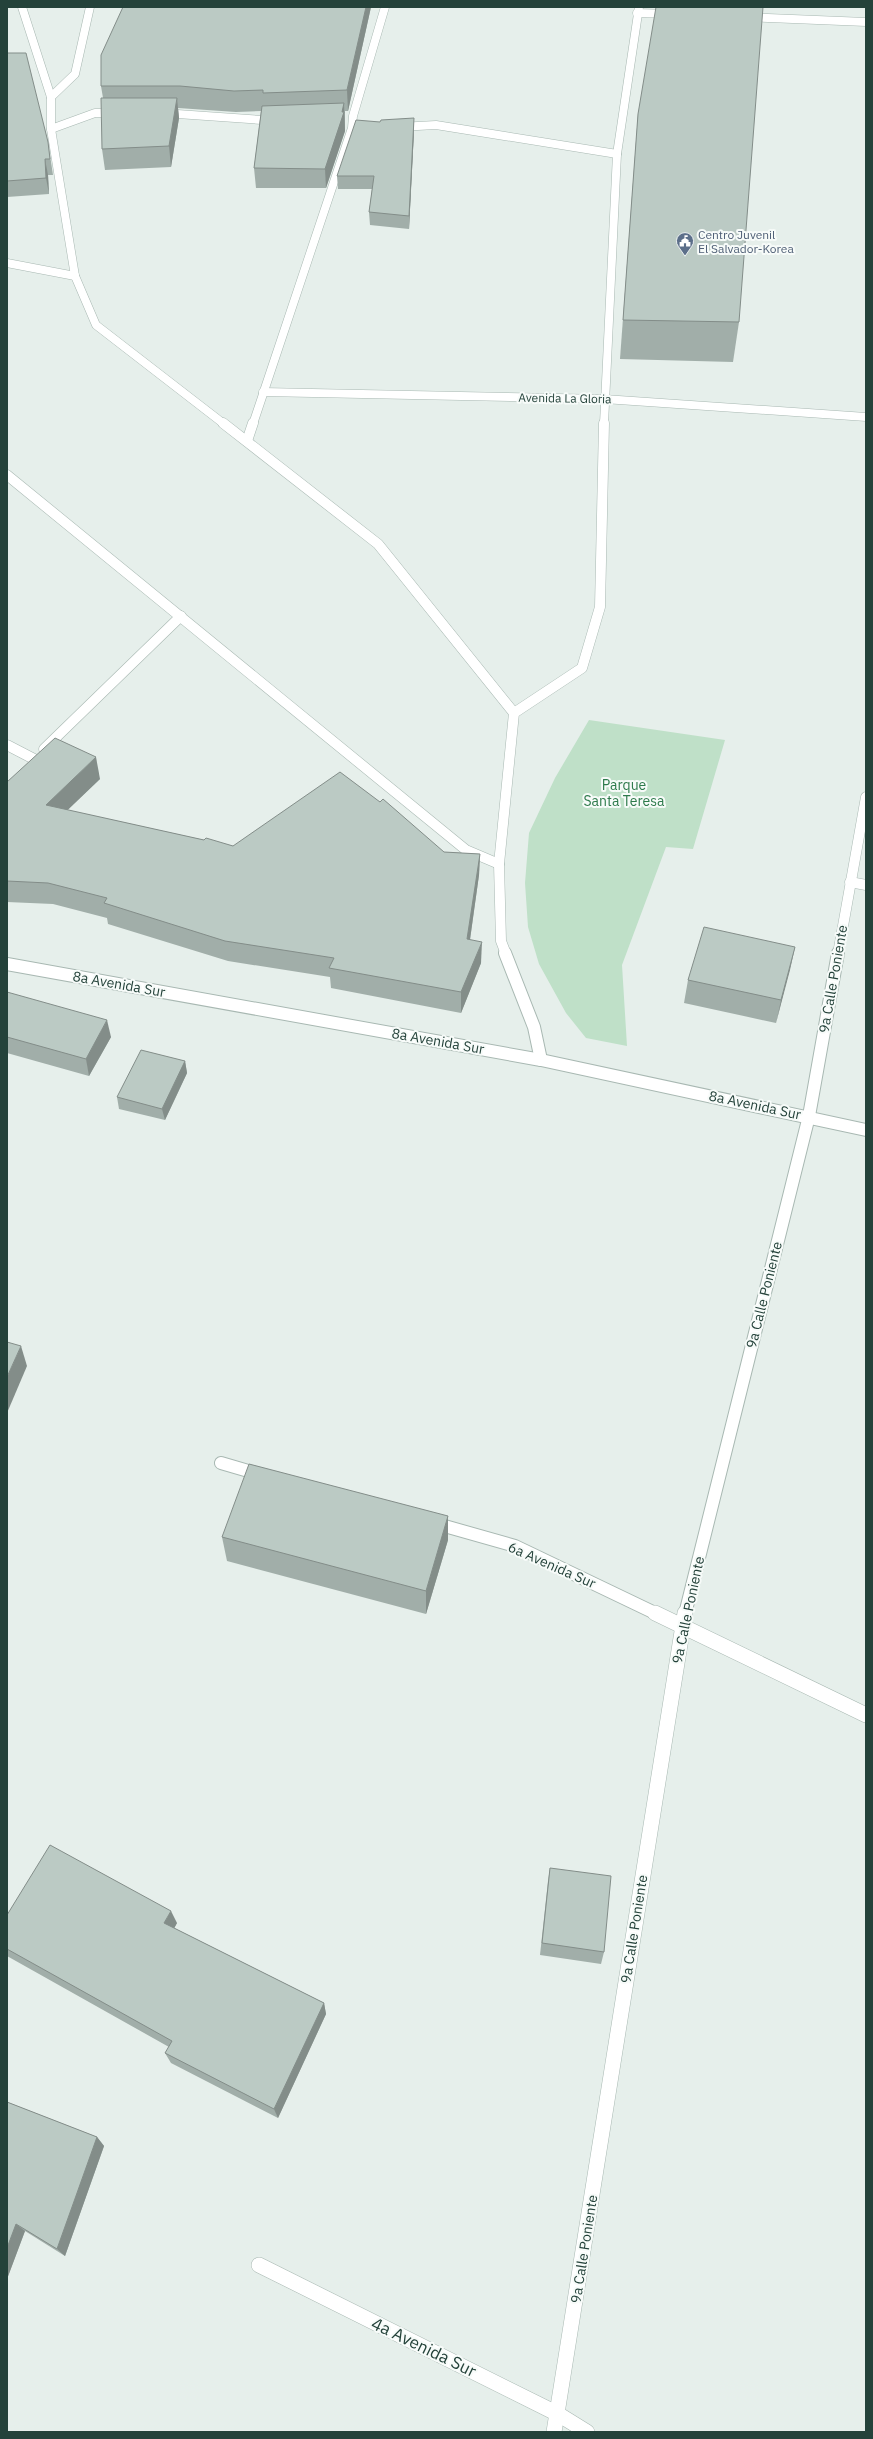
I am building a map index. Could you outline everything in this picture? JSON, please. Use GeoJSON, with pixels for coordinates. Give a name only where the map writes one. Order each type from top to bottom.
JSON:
{"type":"FeatureCollection","features":[{"type":"Feature","properties":{"kind":"street"},"geometry":{"type":"LineString","coordinates":[[22,7],[22,12],[51,97],[51,129],[75,276],[96,325],[378,544],[514,713],[499,864],[501,941],[534,1027],[541,1060]]}},
{"type":"Feature","properties":{"kind":"street"},"geometry":{"type":"LineString","coordinates":[[51,97],[75,74],[90,7]]}},
{"type":"Feature","properties":{"kind":"street"},"geometry":{"type":"LineString","coordinates":[[247,441],[356,128],[350,116],[385,7]]}},
{"type":"Feature","properties":{"kind":"street"},"geometry":{"type":"LineString","coordinates":[[514,713],[582,668],[600,607],[604,399],[617,154],[638,10],[677,14]]}},
{"type":"Feature","properties":{"kind":"street"},"geometry":{"type":"LineString","coordinates":[[740,17],[866,22]]}},
{"type":"Feature","properties":{"kind":"street"},"geometry":{"type":"LineString","coordinates":[[51,129],[95,113],[127,113]]}},
{"type":"Feature","properties":{"kind":"street"},"geometry":{"type":"LineString","coordinates":[[151,113],[182,113],[283,121]]}},
{"type":"Feature","properties":{"kind":"street"},"geometry":{"type":"LineString","coordinates":[[390,127],[436,125],[617,154]]}},
{"type":"Feature","properties":{"kind":"street"},"geometry":{"type":"LineString","coordinates":[[7,263],[75,276]]}},
{"type":"Feature","properties":{"kind":"street","name":"Avenida La Gloria"},"geometry":{"type":"LineString","coordinates":[[263,392],[604,399],[866,416]]}},
{"type":"Feature","properties":{"kind":"street"},"geometry":{"type":"LineString","coordinates":[[7,475],[466,850],[499,864]]}},
{"type":"Feature","properties":{"kind":"street"},"geometry":{"type":"LineString","coordinates":[[7,745],[31,762],[181,616]]}},
{"type":"Feature","properties":{"kind":"street","name":"9a Calle Poniente"},"geometry":{"type":"LineString","coordinates":[[554,2432],[682,1625],[809,1116],[866,797]]}},
{"type":"Feature","properties":{"kind":"street"},"geometry":{"type":"LineString","coordinates":[[850,882],[866,885]]}},
{"type":"Feature","properties":{"kind":"street","name":"8a Avenida Sur"},"geometry":{"type":"LineString","coordinates":[[7,964],[541,1060],[809,1116],[866,1130]]}},
{"type":"Feature","properties":{"kind":"street"},"geometry":{"type":"LineString","coordinates":[[220,1463],[273,1478]]}},
{"type":"Feature","properties":{"kind":"street","name":"6a Avenida Sur"},"geometry":{"type":"LineString","coordinates":[[424,1520],[515,1546],[682,1625],[866,1715]]}},
{"type":"Feature","properties":{"kind":"street","name":"4a Avenida Sur"},"geometry":{"type":"LineString","coordinates":[[259,2265],[558,2414],[587,2432]]}},
{"type":"Feature","properties":{"kind":"green space","name":"Parque Santa Teresa"},"geometry":{"type":"Polygon","coordinates":[[[589,720],[725,740],[693,849],[666,847],[622,965],[627,1046],[586,1038],[566,1013],[539,964],[528,927],[525,883],[529,833],[555,778],[589,720]]]}},
{"type":"Feature","properties":{"kind":"building"},"geometry":{"type":"Polygon","coordinates":[[[123,7],[366,7],[347,90],[263,93],[263,90],[234,91],[180,86],[101,86],[101,55],[123,7]]]}},
{"type":"Feature","properties":{"kind":"building","name":"Centro Juvenil El Salvador-Korea"},"geometry":{"type":"Polygon","coordinates":[[[656,7],[763,7],[739,322],[623,320],[638,114],[656,7]]]}},
{"type":"Feature","properties":{"kind":"building"},"geometry":{"type":"Polygon","coordinates":[[[7,53],[26,53],[48,142],[50,159],[45,159],[46,178],[7,181],[7,53]]]}},
{"type":"Feature","properties":{"kind":"building"},"geometry":{"type":"Polygon","coordinates":[[[101,98],[177,98],[169,146],[102,149],[101,98]]]}},
{"type":"Feature","properties":{"kind":"building"},"geometry":{"type":"Polygon","coordinates":[[[344,103],[342,112],[344,112],[325,169],[254,168],[262,106],[344,103]]]}},
{"type":"Feature","properties":{"kind":"building"},"geometry":{"type":"Polygon","coordinates":[[[414,118],[409,216],[369,212],[374,176],[337,176],[356,120],[380,122],[381,120],[414,118]]]}},
{"type":"Feature","properties":{"kind":"building"},"geometry":{"type":"Polygon","coordinates":[[[55,738],[96,757],[46,805],[204,840],[206,838],[233,846],[340,772],[380,802],[383,799],[444,852],[480,854],[467,939],[482,942],[461,992],[329,968],[334,958],[225,941],[104,903],[107,898],[48,883],[7,881],[7,782],[55,738]]]}},
{"type":"Feature","properties":{"kind":"building"},"geometry":{"type":"Polygon","coordinates":[[[704,927],[795,947],[781,1000],[688,980],[704,927]]]}},
{"type":"Feature","properties":{"kind":"building"},"geometry":{"type":"Polygon","coordinates":[[[7,992],[107,1020],[86,1059],[7,1037],[7,992]]]}},
{"type":"Feature","properties":{"kind":"building"},"geometry":{"type":"Polygon","coordinates":[[[141,1050],[185,1061],[162,1109],[117,1097],[141,1050]]]}},
{"type":"Feature","properties":{"kind":"building"},"geometry":{"type":"Polygon","coordinates":[[[7,1342],[21,1346],[7,1377],[7,1342]]]}},
{"type":"Feature","properties":{"kind":"building"},"geometry":{"type":"Polygon","coordinates":[[[249,1464],[448,1516],[426,1591],[222,1537],[249,1464]]]}},
{"type":"Feature","properties":{"kind":"building"},"geometry":{"type":"Polygon","coordinates":[[[50,1845],[171,1911],[164,1923],[324,2003],[274,2109],[165,2053],[172,2041],[7,1949],[7,1915],[50,1845]]]}},
{"type":"Feature","properties":{"kind":"building"},"geometry":{"type":"Polygon","coordinates":[[[550,1868],[611,1876],[604,1952],[542,1943],[550,1868]]]}},
{"type":"Feature","properties":{"kind":"building"},"geometry":{"type":"Polygon","coordinates":[[[7,2102],[97,2137],[57,2249],[16,2224],[7,2248],[7,2102]]]}},
{"type":"Feature","properties":{"kind":"place","name":"Centro Juvenil El Salvador-Korea"},"geometry":{"type":"Point","coordinates":[685,256]}}]}
